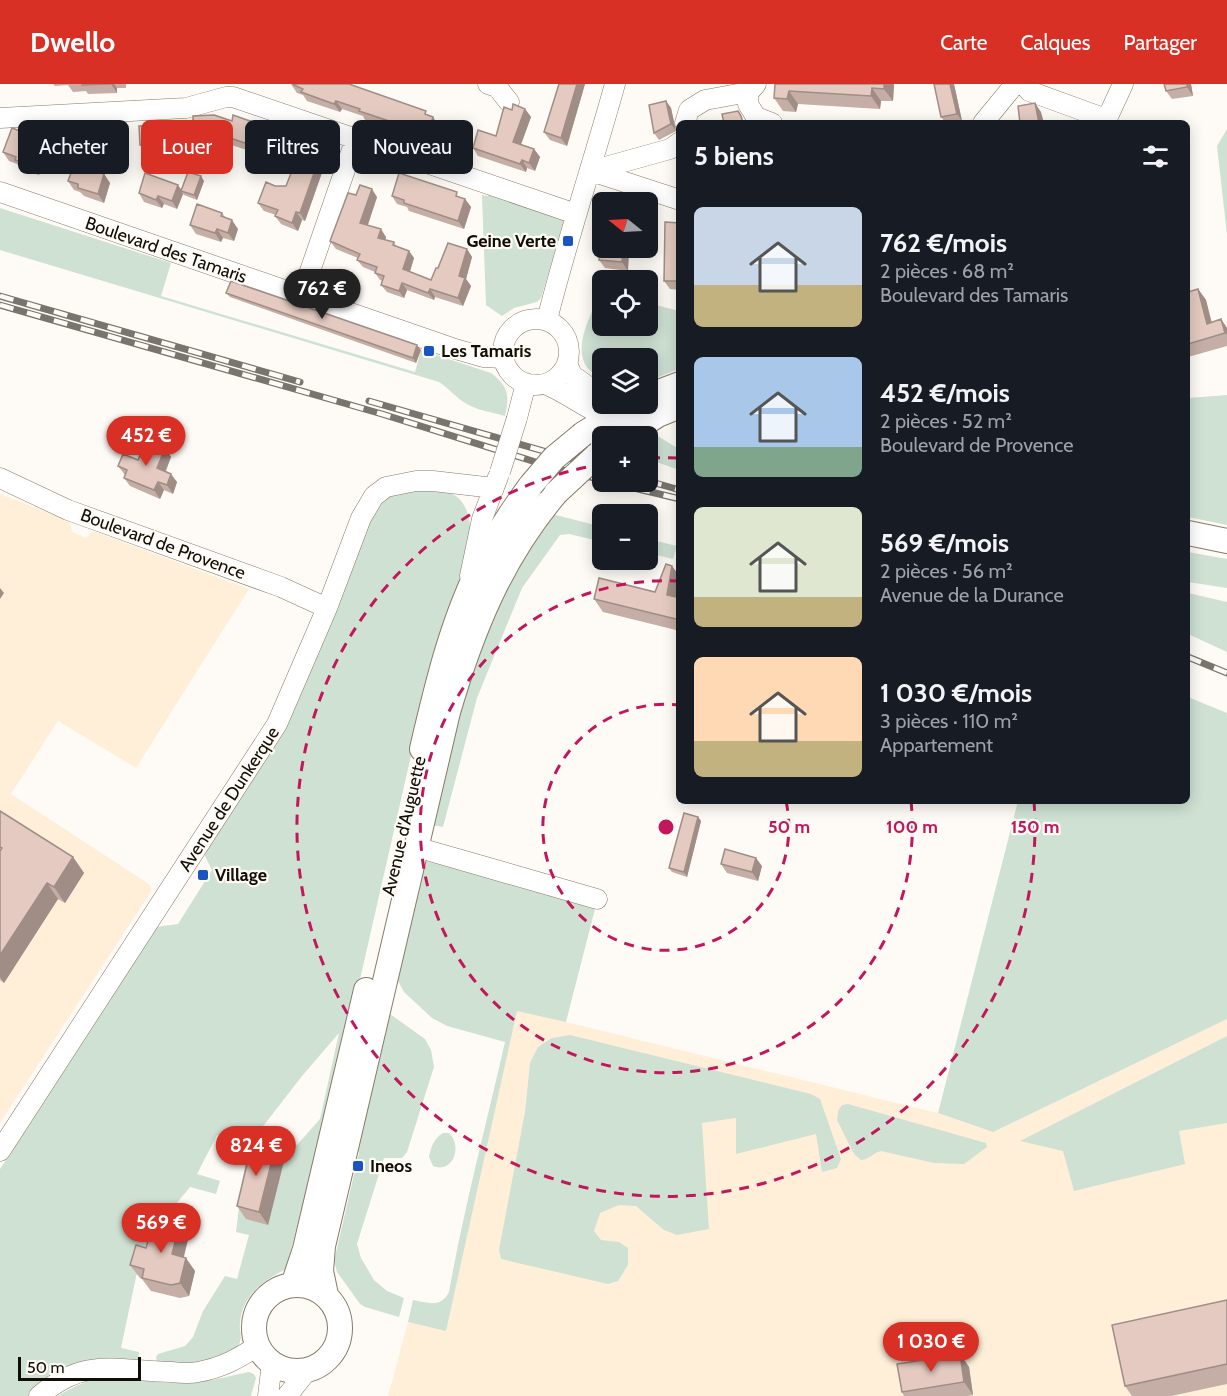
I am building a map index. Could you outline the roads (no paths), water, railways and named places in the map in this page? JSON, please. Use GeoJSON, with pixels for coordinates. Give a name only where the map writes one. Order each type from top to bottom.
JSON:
{"type":"FeatureCollection","features":[{"type":"Feature","properties":{"kind":"main road"},"geometry":{"type":"LineString","coordinates":[[637,426],[662,406],[676,388]]}},
{"type":"Feature","properties":{"kind":"main road"},"geometry":{"type":"LineString","coordinates":[[601,422],[614,414]]}},
{"type":"Feature","properties":{"kind":"main road","name":"Avenue d'Auguette"},"geometry":{"type":"LineString","coordinates":[[293,1285],[305,1249],[432,704],[453,636],[468,596],[495,539],[531,484],[554,458],[601,422]]}},
{"type":"Feature","properties":{"kind":"main road","name":"Avenue d'Auguette"},"geometry":{"type":"LineString","coordinates":[[326,1295],[321,1271],[323,1246],[448,712],[461,669],[492,590],[509,558],[526,529],[556,493],[601,422]]}},
{"type":"Feature","properties":{"kind":"main road"},"geometry":{"type":"LineString","coordinates":[[1190,533],[1227,541]]}},
{"type":"Feature","properties":{"kind":"main road"},"geometry":{"type":"LineString","coordinates":[[293,1285],[304,1285],[326,1295],[335,1307],[341,1327],[336,1348],[322,1365],[306,1372],[296,1373],[281,1369],[265,1354],[254,1329],[255,1318],[261,1304],[276,1291],[293,1285]]}},
{"type":"Feature","properties":{"kind":"street"},"geometry":{"type":"LineString","coordinates":[[488,84],[497,87],[508,102]]}},
{"type":"Feature","properties":{"kind":"street"},"geometry":{"type":"LineString","coordinates":[[547,320],[615,84]]}},
{"type":"Feature","properties":{"kind":"street"},"geometry":{"type":"LineString","coordinates":[[985,120],[1015,84]]}},
{"type":"Feature","properties":{"kind":"street"},"geometry":{"type":"LineString","coordinates":[[1024,84],[1029,91],[1102,120]]}},
{"type":"Feature","properties":{"kind":"street"},"geometry":{"type":"LineString","coordinates":[[1105,120],[1123,84]]}},
{"type":"Feature","properties":{"kind":"street"},"geometry":{"type":"LineString","coordinates":[[686,120],[689,110],[705,100],[753,88]]}},
{"type":"Feature","properties":{"kind":"street"},"geometry":{"type":"LineString","coordinates":[[753,88],[748,104],[756,117],[764,120]]}},
{"type":"Feature","properties":{"kind":"street"},"geometry":{"type":"LineString","coordinates":[[0,118],[186,108],[238,90],[352,136]]}},
{"type":"Feature","properties":{"kind":"street"},"geometry":{"type":"LineString","coordinates":[[591,171],[670,149],[676,145]]}},
{"type":"Feature","properties":{"kind":"street"},"geometry":{"type":"LineString","coordinates":[[301,297],[352,150]]}},
{"type":"Feature","properties":{"kind":"street"},"geometry":{"type":"LineString","coordinates":[[591,171],[676,199]]}},
{"type":"Feature","properties":{"kind":"street"},"geometry":{"type":"LineString","coordinates":[[460,174],[576,214]]}},
{"type":"Feature","properties":{"kind":"street","name":"Boulevard des Tamaris"},"geometry":{"type":"LineString","coordinates":[[0,192],[301,297],[474,354],[493,359],[503,358]]}},
{"type":"Feature","properties":{"kind":"street"},"geometry":{"type":"LineString","coordinates":[[526,320],[547,320],[562,330],[567,340],[567,363],[572,375],[601,422],[589,409],[536,383],[519,380],[511,373],[503,358],[504,343],[516,324],[526,320]]}},
{"type":"Feature","properties":{"kind":"street"},"geometry":{"type":"LineString","coordinates":[[536,383],[554,381],[562,373],[567,363]]}},
{"type":"Feature","properties":{"kind":"street"},"geometry":{"type":"LineString","coordinates":[[468,596],[482,519],[517,418],[536,383]]}},
{"type":"Feature","properties":{"kind":"street"},"geometry":{"type":"LineString","coordinates":[[658,386],[676,384]]}},
{"type":"Feature","properties":{"kind":"street"},"geometry":{"type":"LineString","coordinates":[[601,422],[639,420],[662,406]]}},
{"type":"Feature","properties":{"kind":"street","name":"Boulevard de Provence"},"geometry":{"type":"LineString","coordinates":[[0,478],[68,510],[281,586],[327,608]]}},
{"type":"Feature","properties":{"kind":"street","name":"Avenue de Dunkerque"},"geometry":{"type":"LineString","coordinates":[[0,1150],[277,724],[327,608],[361,518],[374,496],[386,487],[401,483],[433,481],[453,484],[497,480]]}},
{"type":"Feature","properties":{"kind":"street"},"geometry":{"type":"LineString","coordinates":[[453,484],[467,494],[482,519]]}},
{"type":"Feature","properties":{"kind":"street"},"geometry":{"type":"LineString","coordinates":[[416,847],[597,899]]}},
{"type":"Feature","properties":{"kind":"street"},"geometry":{"type":"LineString","coordinates":[[39,1396],[54,1384],[71,1375],[88,1370],[107,1367],[151,1372],[196,1373],[265,1354],[268,1396]]}},
{"type":"Feature","properties":{"kind":"street"},"geometry":{"type":"LineString","coordinates":[[287,1396],[306,1372]]}},
{"type":"Feature","properties":{"kind":"railway"},"geometry":{"type":"LineString","coordinates":[[0,296],[300,382]]}},
{"type":"Feature","properties":{"kind":"railway"},"geometry":{"type":"LineString","coordinates":[[0,305],[382,414],[558,469],[592,477]]}},
{"type":"Feature","properties":{"kind":"railway"},"geometry":{"type":"LineString","coordinates":[[369,401],[592,465]]}},
{"type":"Feature","properties":{"kind":"railway"},"geometry":{"type":"LineString","coordinates":[[658,484],[676,489]]}},
{"type":"Feature","properties":{"kind":"railway"},"geometry":{"type":"LineString","coordinates":[[651,492],[676,498]]}},
{"type":"Feature","properties":{"kind":"railway"},"geometry":{"type":"LineString","coordinates":[[1190,658],[1227,673]]}},
{"type":"Feature","properties":{"kind":"place","name":"Geine Verte"},"geometry":{"type":"Point","coordinates":[568,241]}},
{"type":"Feature","properties":{"kind":"place","name":"Les Tamaris"},"geometry":{"type":"Point","coordinates":[429,351]}},
{"type":"Feature","properties":{"kind":"place","name":"Village"},"geometry":{"type":"Point","coordinates":[203,875]}},
{"type":"Feature","properties":{"kind":"place","name":"Ineos"},"geometry":{"type":"Point","coordinates":[358,1166]}}]}
